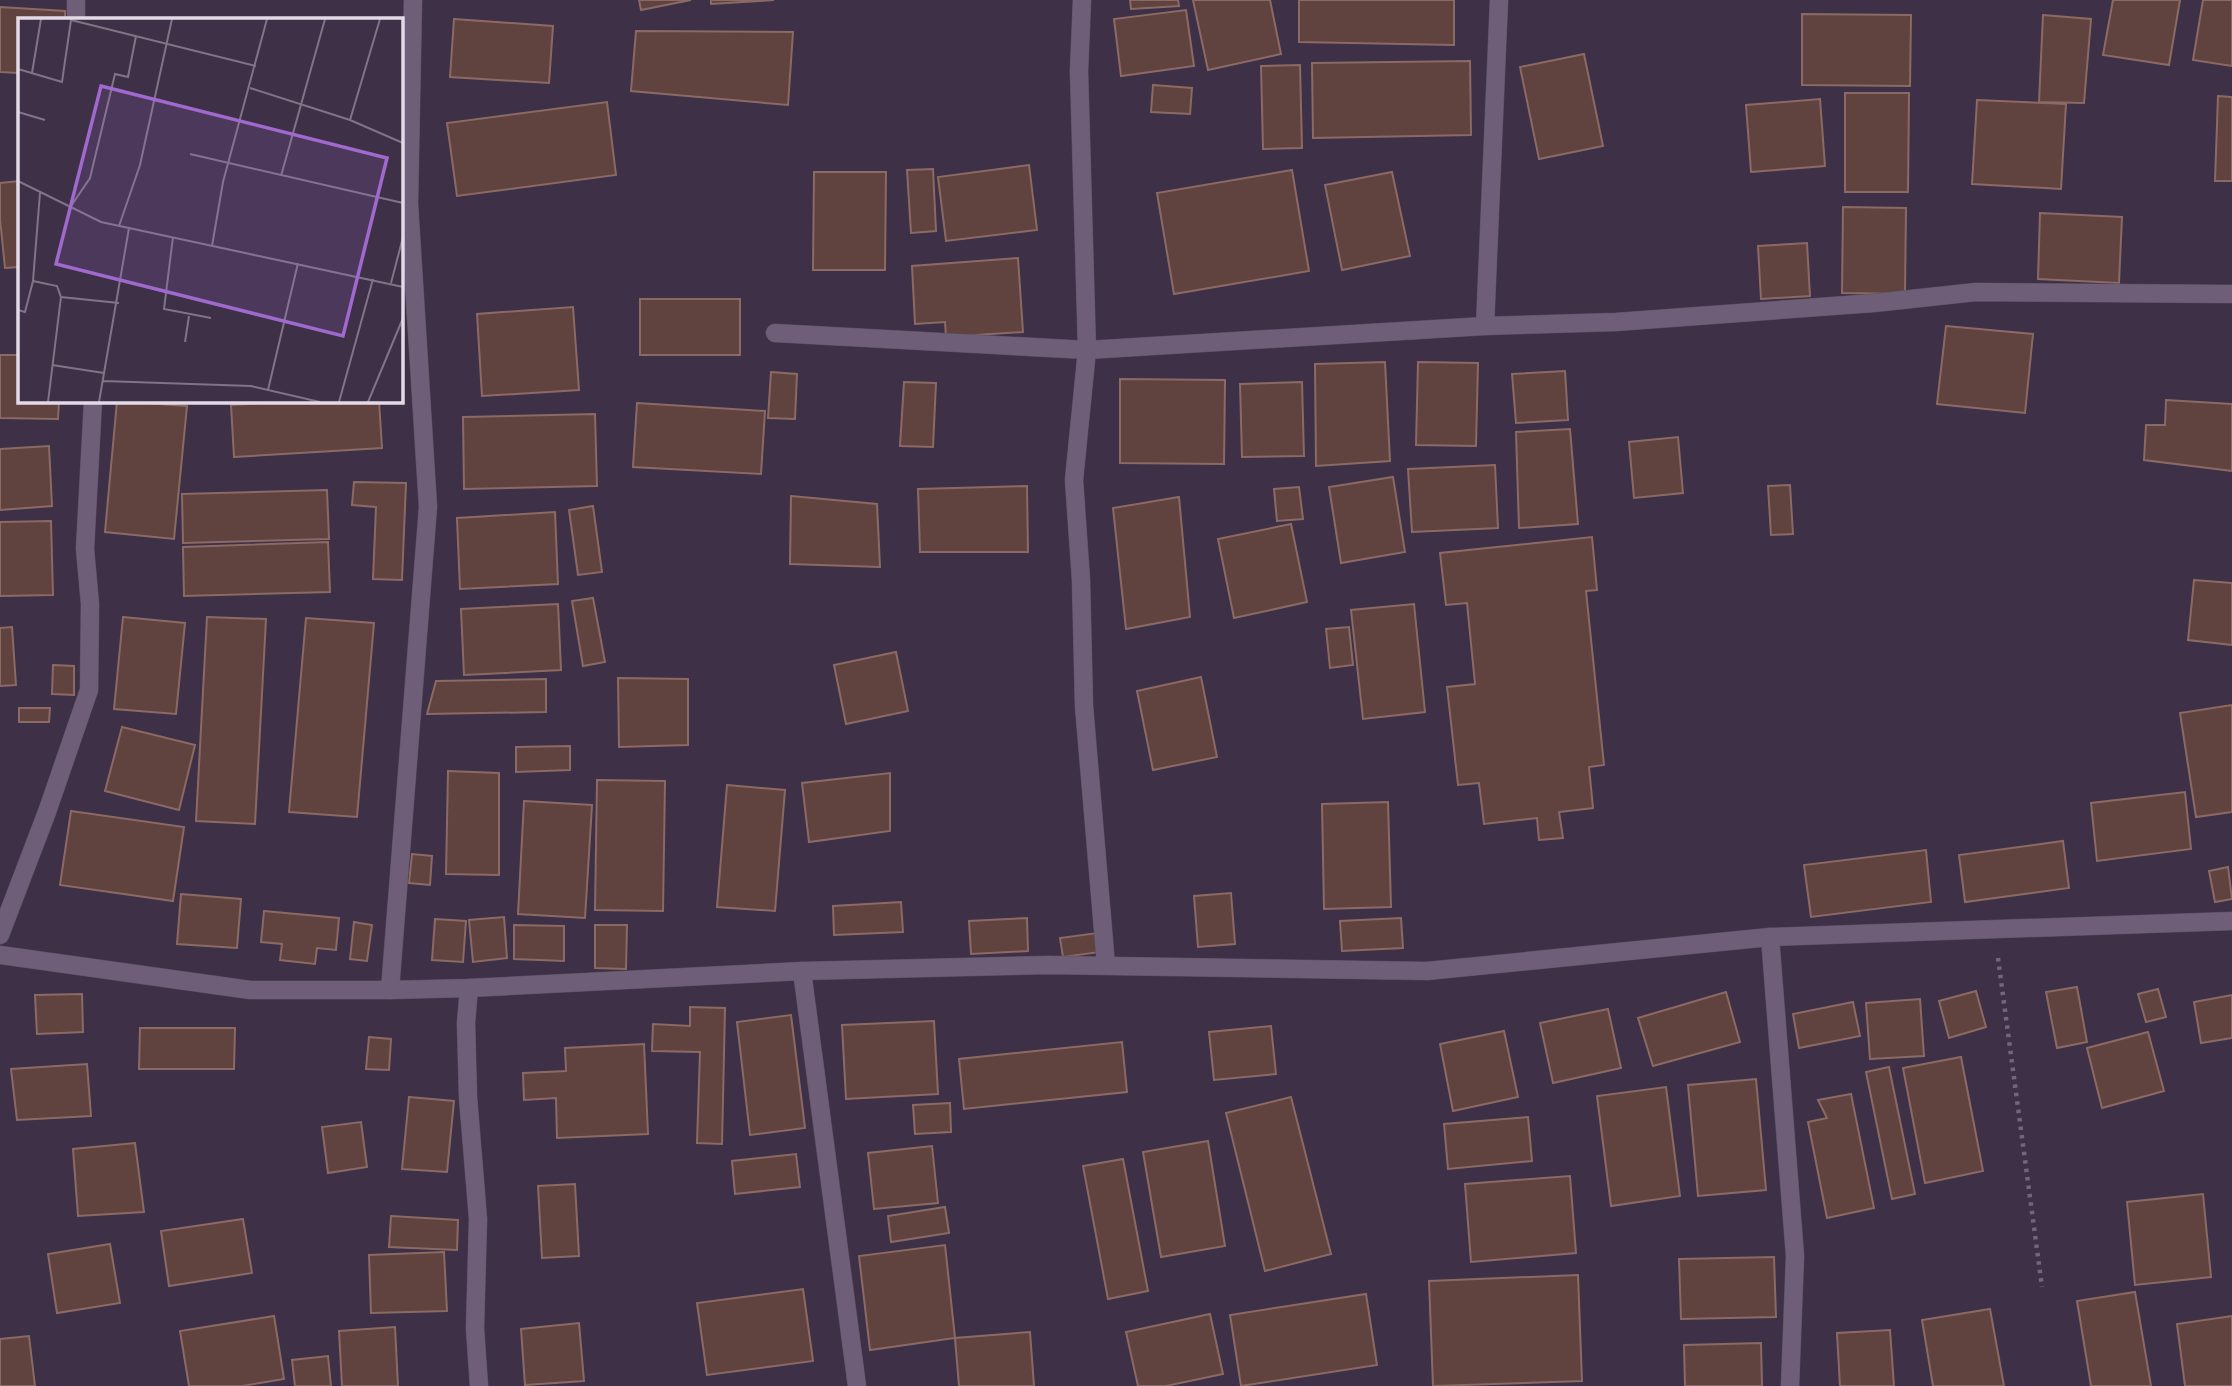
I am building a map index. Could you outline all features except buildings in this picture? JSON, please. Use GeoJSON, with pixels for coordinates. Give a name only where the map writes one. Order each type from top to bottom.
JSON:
{"type":"FeatureCollection","features":[{"type":"Feature","properties":{"kind":"street"},"geometry":{"type":"LineString","coordinates":[[76,0],[76,18]]}},
{"type":"Feature","properties":{"kind":"street"},"geometry":{"type":"LineString","coordinates":[[390,990],[428,507],[409,204],[413,0]]}},
{"type":"Feature","properties":{"kind":"street"},"geometry":{"type":"LineString","coordinates":[[1082,0],[1079,71],[1087,350],[1074,480],[1081,580],[1084,706],[1106,965]]}},
{"type":"Feature","properties":{"kind":"street"},"geometry":{"type":"LineString","coordinates":[[1485,326],[1499,0]]}},
{"type":"Feature","properties":{"kind":"street"},"geometry":{"type":"LineString","coordinates":[[775,333],[1087,350],[1485,326],[1616,322],[1874,303],[1976,292],[2232,294]]}},
{"type":"Feature","properties":{"kind":"street"},"geometry":{"type":"LineString","coordinates":[[0,936],[89,690],[90,604],[85,549],[93,402]]}},
{"type":"Feature","properties":{"kind":"street"},"geometry":{"type":"LineString","coordinates":[[0,955],[250,990],[390,990],[802,971],[1106,965],[1427,971],[1770,937],[2232,921]]}},
{"type":"Feature","properties":{"kind":"street"},"geometry":{"type":"LineString","coordinates":[[1770,937],[1795,1256],[1790,1386]]}},
{"type":"Feature","properties":{"kind":"street"},"geometry":{"type":"LineString","coordinates":[[802,971],[857,1386]]}},
{"type":"Feature","properties":{"kind":"street"},"geometry":{"type":"LineString","coordinates":[[469,988],[466,1023],[468,1097],[478,1219],[475,1328],[479,1386]]}},
{"type":"Feature","properties":{"kind":"path"},"geometry":{"type":"LineString","coordinates":[[1994,930],[2042,1287]]}}]}
